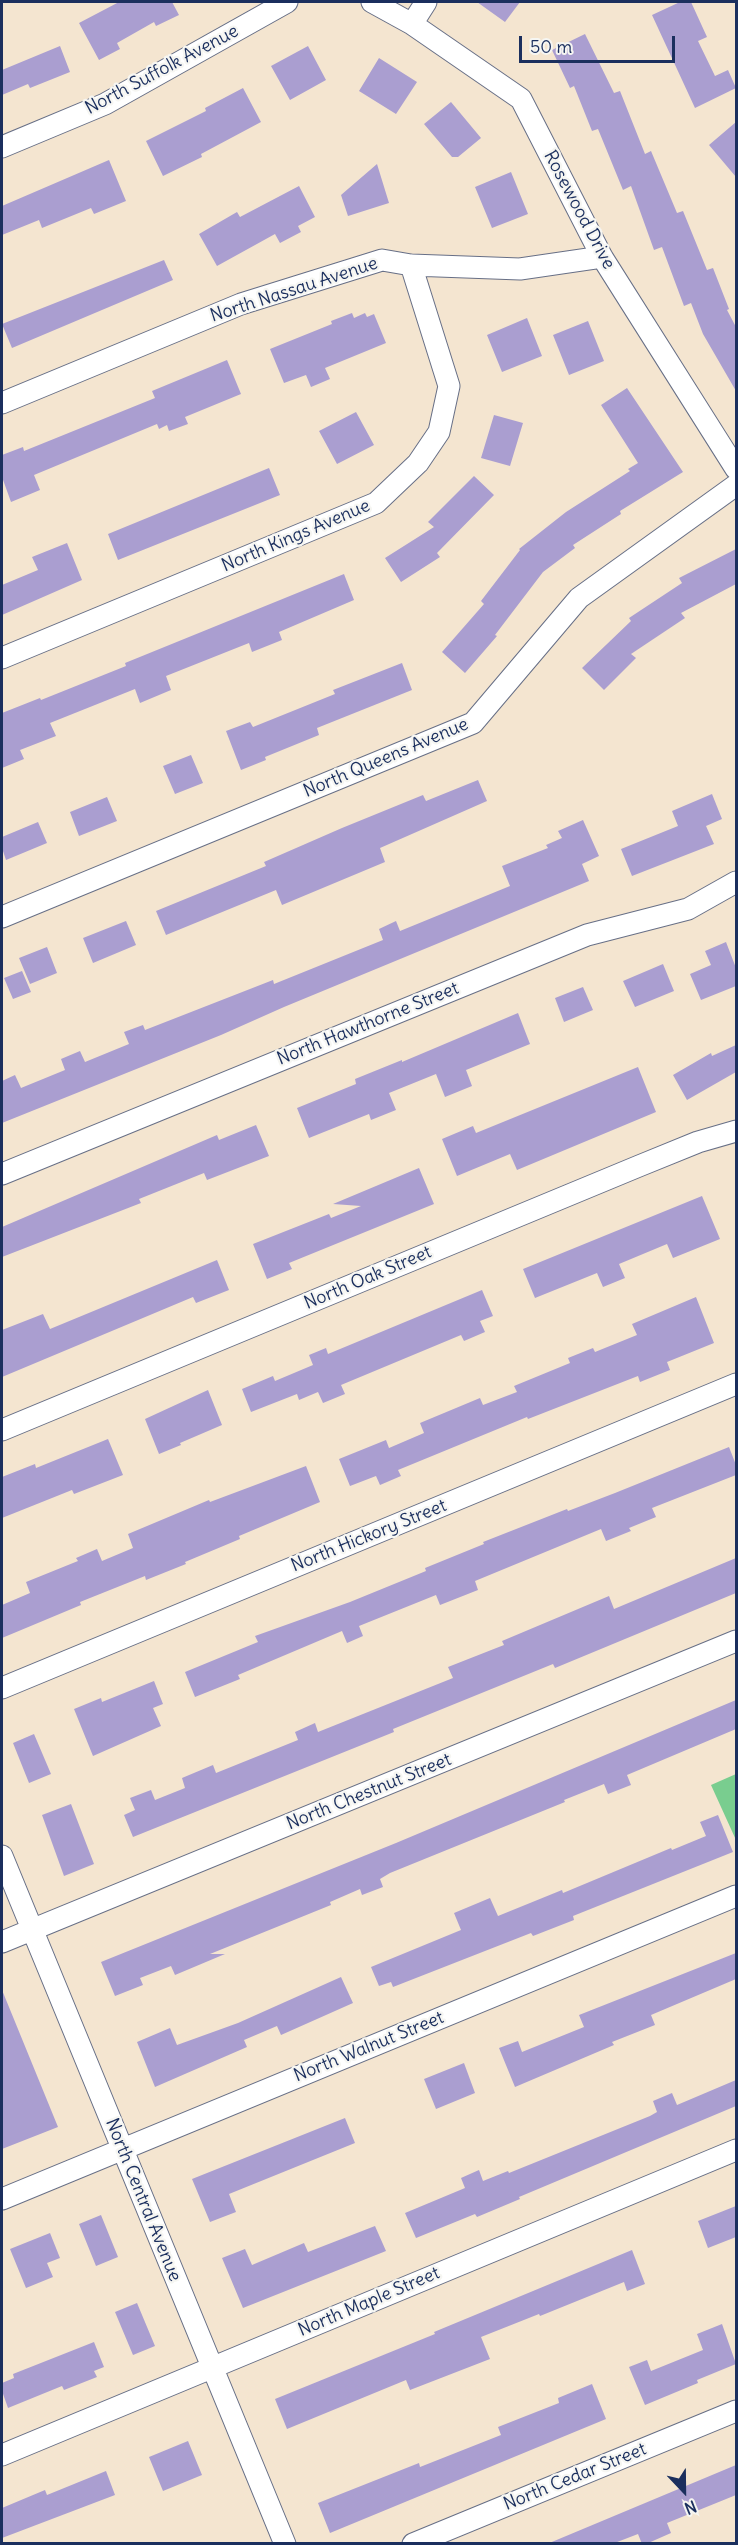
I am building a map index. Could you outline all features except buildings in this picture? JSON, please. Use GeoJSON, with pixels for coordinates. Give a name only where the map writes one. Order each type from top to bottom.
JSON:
{"type":"FeatureCollection","features":[{"type":"Feature","properties":{"kind":"street","name":"North Suffolk Avenue"},"geometry":{"type":"LineString","coordinates":[[2,147],[105,104],[287,2]]}},
{"type":"Feature","properties":{"kind":"street","name":"Rosewood Drive"},"geometry":{"type":"LineString","coordinates":[[372,2],[412,24],[521,99],[602,257],[736,469]]}},
{"type":"Feature","properties":{"kind":"street"},"geometry":{"type":"LineString","coordinates":[[412,24],[426,2]]}},
{"type":"Feature","properties":{"kind":"street","name":"North Nassau Avenue"},"geometry":{"type":"LineString","coordinates":[[2,403],[242,304],[382,260],[411,265],[520,269],[602,257]]}},
{"type":"Feature","properties":{"kind":"street","name":"North Kings Avenue"},"geometry":{"type":"LineString","coordinates":[[2,658],[376,503],[418,463],[439,432],[449,386],[411,265]]}},
{"type":"Feature","properties":{"kind":"street","name":"North Queens Avenue"},"geometry":{"type":"LineString","coordinates":[[2,917],[473,723],[579,598],[736,485]]}},
{"type":"Feature","properties":{"kind":"street","name":"North Hawthorne Street"},"geometry":{"type":"LineString","coordinates":[[2,1174],[587,934],[688,909],[736,882]]}},
{"type":"Feature","properties":{"kind":"street","name":"North Oak Street"},"geometry":{"type":"LineString","coordinates":[[2,1430],[639,1166],[698,1142],[736,1131]]}},
{"type":"Feature","properties":{"kind":"street","name":"North Hickory Street"},"geometry":{"type":"LineString","coordinates":[[2,1688],[736,1384]]}},
{"type":"Feature","properties":{"kind":"street","name":"North Chestnut Street"},"geometry":{"type":"LineString","coordinates":[[2,1942],[540,1724],[736,1641]]}},
{"type":"Feature","properties":{"kind":"street","name":"North Central Avenue"},"geometry":{"type":"LineString","coordinates":[[2,1856],[285,2544]]}},
{"type":"Feature","properties":{"kind":"street","name":"North Walnut Street"},"geometry":{"type":"LineString","coordinates":[[2,2199],[736,1896]]}},
{"type":"Feature","properties":{"kind":"street","name":"North Maple Street"},"geometry":{"type":"LineString","coordinates":[[2,2455],[736,2150]]}},
{"type":"Feature","properties":{"kind":"street","name":"North Cedar Street"},"geometry":{"type":"LineString","coordinates":[[413,2544],[736,2410]]}},
{"type":"Feature","properties":{"kind":"green space"},"geometry":{"type":"Polygon","coordinates":[[[736,1774],[736,1840],[711,1785],[736,1774]]]}}]}
